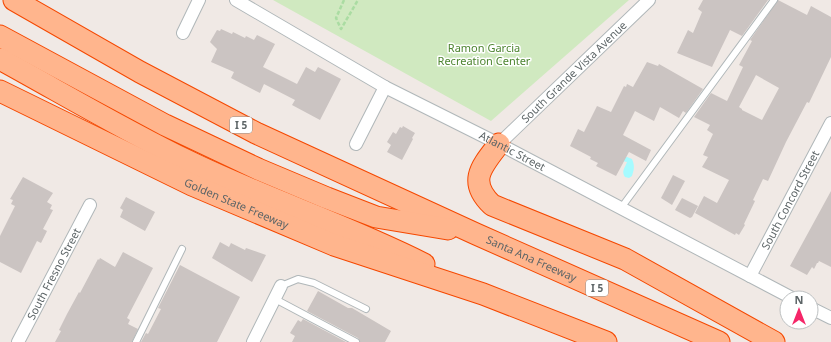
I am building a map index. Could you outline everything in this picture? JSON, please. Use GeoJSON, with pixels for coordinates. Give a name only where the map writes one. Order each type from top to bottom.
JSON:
{"type":"FeatureCollection","features":[{"type":"Feature","properties":{"kind":"highway","name":"I 5"},"geometry":{"type":"LineString","coordinates":[[14,0],[140,72],[256,133],[476,234]]}},
{"type":"Feature","properties":{"kind":"highway"},"geometry":{"type":"LineString","coordinates":[[0,36],[165,125],[258,169],[327,198],[376,217],[476,234]]}},
{"type":"Feature","properties":{"kind":"highway"},"geometry":{"type":"LineString","coordinates":[[0,59],[188,161],[269,198],[386,244],[483,294],[606,342]]}},
{"type":"Feature","properties":{"kind":"highway","name":"Golden State Freeway"},"geometry":{"type":"LineString","coordinates":[[0,91],[192,185],[334,245],[483,294]]}},
{"type":"Feature","properties":{"kind":"highway"},"geometry":{"type":"LineString","coordinates":[[499,144],[484,164],[478,180],[479,189],[492,204],[625,259],[774,342]]}},
{"type":"Feature","properties":{"kind":"highway","name":"Santa Ana Freeway"},"geometry":{"type":"LineString","coordinates":[[476,234],[718,342]]}},
{"type":"Feature","properties":{"kind":"street"},"geometry":{"type":"LineString","coordinates":[[183,33],[199,0]]}},
{"type":"Feature","properties":{"kind":"street","name":"Atlantic Street"},"geometry":{"type":"LineString","coordinates":[[236,0],[384,87],[499,144],[779,291]]}},
{"type":"Feature","properties":{"kind":"street","name":"South Grande Vista Avenue"},"geometry":{"type":"LineString","coordinates":[[499,144],[649,0]]}},
{"type":"Feature","properties":{"kind":"street"},"geometry":{"type":"LineString","coordinates":[[356,144],[384,87]]}},
{"type":"Feature","properties":{"kind":"street","name":"South Concord Street"},"geometry":{"type":"LineString","coordinates":[[750,276],[831,123]]}},
{"type":"Feature","properties":{"kind":"street","name":"South Fresno Street"},"geometry":{"type":"LineString","coordinates":[[18,342],[90,205]]}},
{"type":"Feature","properties":{"kind":"street"},"geometry":{"type":"LineString","coordinates":[[253,342],[281,286]]}},
{"type":"Feature","properties":{"kind":"street"},"geometry":{"type":"LineString","coordinates":[[819,312],[831,318]]}},
{"type":"Feature","properties":{"kind":"lane"},"geometry":{"type":"LineString","coordinates":[[621,208],[774,0]]}},
{"type":"Feature","properties":{"kind":"lane"},"geometry":{"type":"LineString","coordinates":[[136,342],[182,249]]}},
{"type":"Feature","properties":{"kind":"lane"},"geometry":{"type":"LineString","coordinates":[[281,286],[298,279],[314,283],[366,309]]}},
{"type":"Feature","properties":{"kind":"lane"},"geometry":{"type":"LineString","coordinates":[[275,299],[356,342]]}},
{"type":"Feature","properties":{"kind":"path"},"geometry":{"type":"LineString","coordinates":[[344,0],[336,18],[341,29],[358,0]]}},
{"type":"Feature","properties":{"kind":"green space","name":"Ramon Garcia Recreation Center"},"geometry":{"type":"Polygon","coordinates":[[[273,0],[629,0],[491,121],[273,0]]]}},
{"type":"Feature","properties":{"kind":"water"},"geometry":{"type":"Polygon","coordinates":[[[627,157],[632,159],[634,166],[632,176],[629,178],[625,177],[623,173],[627,162],[622,161],[622,158],[627,157]]]}},
{"type":"Feature","properties":{"kind":"building"},"geometry":{"type":"Polygon","coordinates":[[[703,0],[768,0],[742,36],[730,30],[712,67],[677,53],[688,30],[693,33],[702,12],[698,9],[703,0]]]}},
{"type":"Feature","properties":{"kind":"building"},"geometry":{"type":"Polygon","coordinates":[[[778,0],[807,15],[811,6],[831,17],[831,57],[809,103],[807,102],[786,142],[768,181],[763,179],[753,200],[755,201],[744,224],[745,225],[739,235],[736,233],[735,235],[695,213],[704,196],[717,203],[729,180],[702,167],[708,157],[703,155],[713,134],[707,130],[710,125],[694,117],[711,93],[727,101],[743,67],[739,65],[752,41],[750,40],[778,0]],[[756,75],[739,107],[762,120],[779,88],[756,75]]]}},
{"type":"Feature","properties":{"kind":"building"},"geometry":{"type":"Polygon","coordinates":[[[221,29],[232,34],[233,32],[245,38],[246,36],[254,40],[257,35],[275,44],[263,67],[297,84],[306,67],[315,72],[318,67],[341,79],[320,120],[292,105],[295,100],[264,84],[260,93],[231,78],[234,72],[211,62],[217,49],[210,42],[217,30],[220,31],[221,29]]]}},
{"type":"Feature","properties":{"kind":"building"},"geometry":{"type":"Polygon","coordinates":[[[647,62],[658,66],[659,64],[703,89],[686,113],[683,111],[679,118],[660,107],[654,121],[635,111],[623,135],[651,150],[646,161],[629,152],[616,176],[596,166],[598,163],[590,159],[591,157],[570,146],[578,129],[584,132],[597,106],[611,112],[624,86],[626,87],[627,84],[633,87],[647,62]]]}},
{"type":"Feature","properties":{"kind":"building"},"geometry":{"type":"Polygon","coordinates":[[[403,126],[415,133],[402,160],[387,152],[391,145],[387,142],[393,132],[396,134],[400,127],[402,128],[403,126]]]}},
{"type":"Feature","properties":{"kind":"building"},"geometry":{"type":"Polygon","coordinates":[[[673,175],[685,181],[672,205],[661,198],[673,175]]]}},
{"type":"Feature","properties":{"kind":"building"},"geometry":{"type":"Polygon","coordinates":[[[23,177],[53,193],[47,202],[52,205],[50,209],[53,210],[43,229],[47,231],[41,243],[37,241],[21,273],[0,262],[0,236],[15,206],[11,204],[13,200],[10,199],[23,177]]]}},
{"type":"Feature","properties":{"kind":"building"},"geometry":{"type":"Polygon","coordinates":[[[831,191],[831,267],[819,261],[814,269],[812,267],[807,275],[790,266],[831,191]]]}},
{"type":"Feature","properties":{"kind":"building"},"geometry":{"type":"Polygon","coordinates":[[[126,197],[155,212],[145,231],[120,217],[123,210],[120,208],[126,197]]]}},
{"type":"Feature","properties":{"kind":"building"},"geometry":{"type":"Polygon","coordinates":[[[682,198],[698,206],[690,218],[675,210],[682,198]]]}},
{"type":"Feature","properties":{"kind":"building"},"geometry":{"type":"Polygon","coordinates":[[[220,242],[229,247],[231,243],[245,250],[246,248],[266,255],[252,282],[212,258],[220,242]]]}},
{"type":"Feature","properties":{"kind":"building"},"geometry":{"type":"Polygon","coordinates":[[[123,252],[153,268],[127,318],[130,320],[128,324],[138,329],[132,342],[55,342],[67,314],[98,259],[99,260],[100,258],[115,267],[123,252]]]}},
{"type":"Feature","properties":{"kind":"building"},"geometry":{"type":"Polygon","coordinates":[[[180,265],[240,297],[217,342],[141,342],[146,333],[148,334],[161,309],[158,308],[180,265]]]}},
{"type":"Feature","properties":{"kind":"building"},"geometry":{"type":"Polygon","coordinates":[[[318,291],[348,308],[352,308],[391,331],[385,342],[360,342],[358,338],[307,311],[318,291]]]}},
{"type":"Feature","properties":{"kind":"building"},"geometry":{"type":"Polygon","coordinates":[[[303,319],[346,342],[292,342],[295,336],[290,333],[298,320],[301,322],[303,319]]]}}]}
